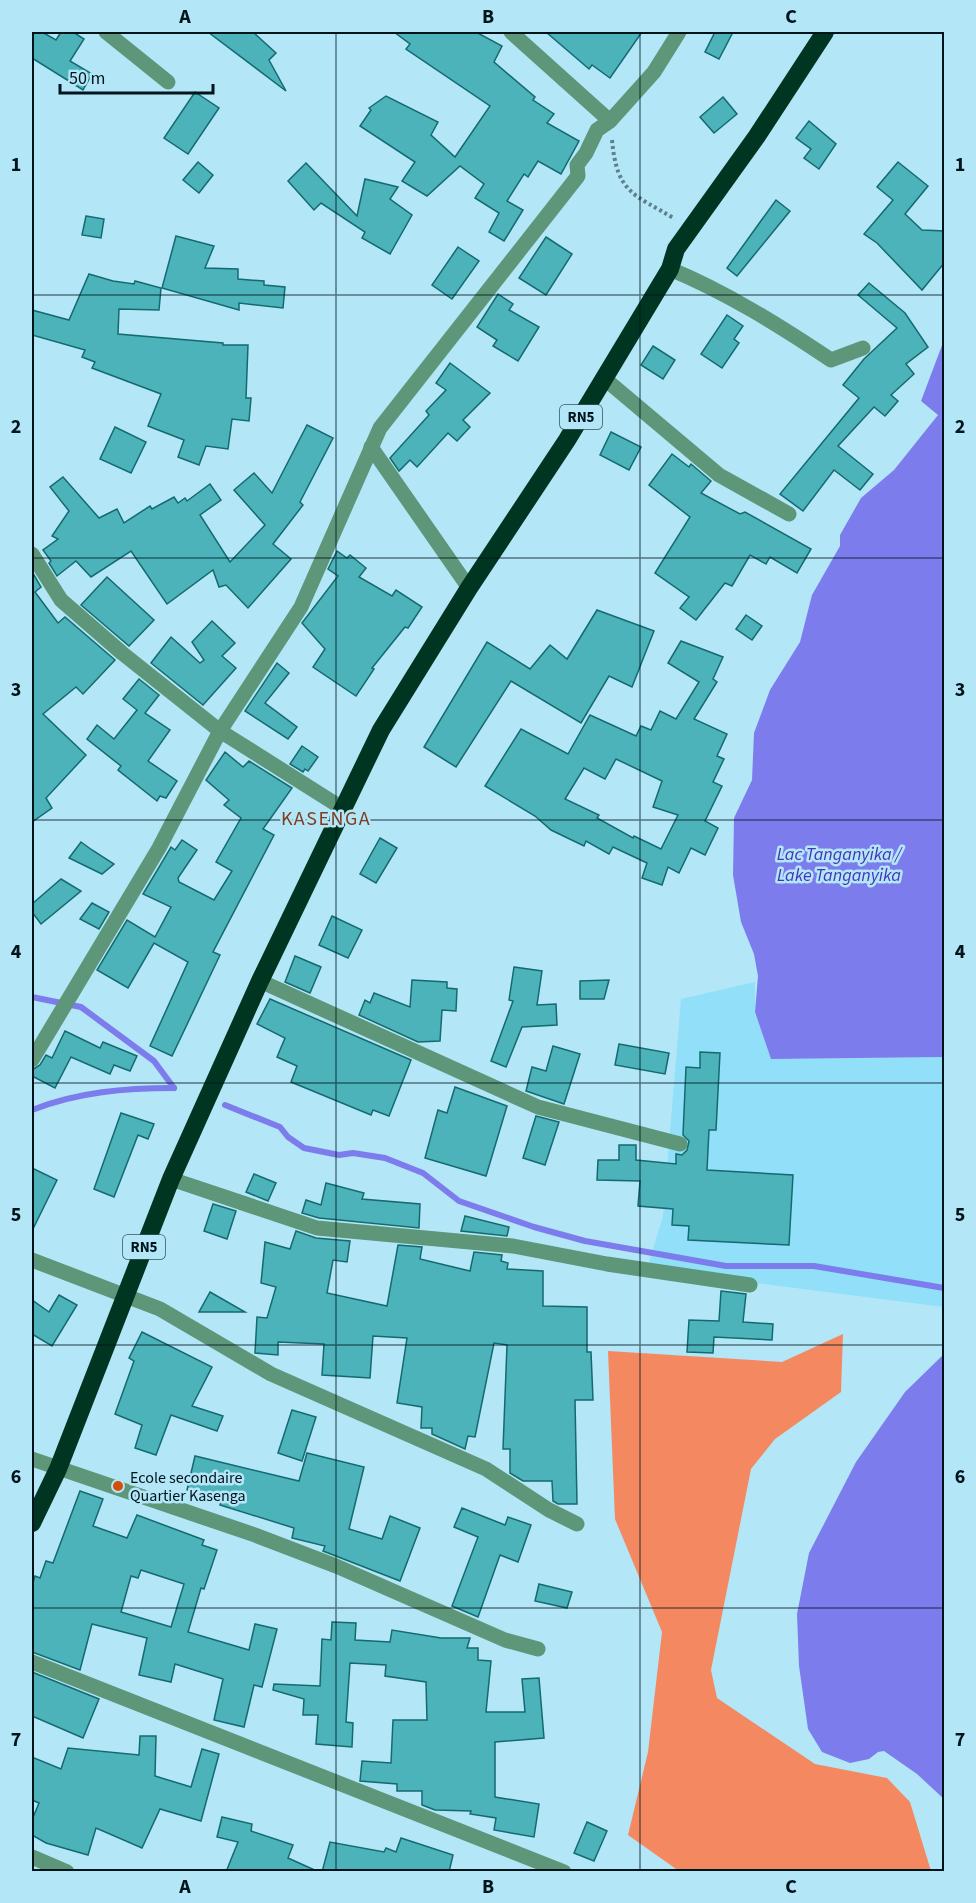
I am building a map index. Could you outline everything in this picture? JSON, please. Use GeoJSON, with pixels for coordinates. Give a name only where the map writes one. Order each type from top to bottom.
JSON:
{"type":"FeatureCollection","features":[{"type":"Feature","properties":{"kind":"highway","name":"RN5"},"geometry":{"type":"LineString","coordinates":[[32,1523],[58,1469],[171,1179],[260,981],[381,730],[469,588],[605,379],[670,269],[676,249],[757,136],[825,32]]}},
{"type":"Feature","properties":{"kind":"street"},"geometry":{"type":"LineString","coordinates":[[106,32],[168,82]]}},
{"type":"Feature","properties":{"kind":"street"},"geometry":{"type":"LineString","coordinates":[[511,32],[610,121]]}},
{"type":"Feature","properties":{"kind":"street"},"geometry":{"type":"LineString","coordinates":[[32,1060],[159,848],[220,731],[301,608],[380,428],[578,176],[577,165],[586,153],[590,139],[597,129],[610,121],[654,72],[679,32]]}},
{"type":"Feature","properties":{"kind":"street"},"geometry":{"type":"LineString","coordinates":[[670,269],[697,280],[778,325],[831,360],[862,348]]}},
{"type":"Feature","properties":{"kind":"street"},"geometry":{"type":"LineString","coordinates":[[605,379],[719,475],[789,514]]}},
{"type":"Feature","properties":{"kind":"street"},"geometry":{"type":"LineString","coordinates":[[371,447],[469,588]]}},
{"type":"Feature","properties":{"kind":"street"},"geometry":{"type":"LineString","coordinates":[[32,554],[61,600],[122,652],[220,731],[342,808]]}},
{"type":"Feature","properties":{"kind":"street"},"geometry":{"type":"LineString","coordinates":[[260,981],[538,1107],[680,1144]]}},
{"type":"Feature","properties":{"kind":"street"},"geometry":{"type":"LineString","coordinates":[[171,1179],[317,1228],[513,1246],[607,1264],[750,1285]]}},
{"type":"Feature","properties":{"kind":"street"},"geometry":{"type":"LineString","coordinates":[[32,1260],[160,1309],[298,1387],[486,1469],[549,1510],[577,1524]]}},
{"type":"Feature","properties":{"kind":"street"},"geometry":{"type":"LineString","coordinates":[[32,1459],[255,1535],[336,1566],[505,1640],[538,1649]]}},
{"type":"Feature","properties":{"kind":"street"},"geometry":{"type":"LineString","coordinates":[[32,1662],[564,1872]]}},
{"type":"Feature","properties":{"kind":"street"},"geometry":{"type":"LineString","coordinates":[[32,1857],[67,1872]]}},
{"type":"Feature","properties":{"kind":"path"},"geometry":{"type":"LineString","coordinates":[[610,121],[613,154],[624,184],[635,196],[670,216]]}},
{"type":"Feature","properties":{"kind":"shaded area"},"geometry":{"type":"Polygon","coordinates":[[[755,982],[755,1012],[771,1059],[944,1057],[944,1307],[647,1269],[663,1216],[681,999],[755,982]]]}},
{"type":"Feature","properties":{"kind":"shaded area"},"geometry":{"type":"Polygon","coordinates":[[[843,1334],[841,1392],[775,1439],[751,1469],[711,1670],[717,1698],[815,1764],[887,1778],[910,1802],[931,1871],[679,1871],[628,1835],[648,1752],[662,1632],[615,1519],[608,1351],[782,1362],[843,1334]]]}},
{"type":"Feature","properties":{"kind":"water","name":"Lac Tanganyika / Lake Tanganyika"},"geometry":{"type":"Polygon","coordinates":[[[944,340],[944,1057],[771,1059],[755,1012],[758,976],[754,954],[741,922],[733,875],[734,818],[752,780],[754,733],[770,690],[800,642],[812,595],[840,546],[840,535],[861,498],[894,470],[938,415],[921,401],[944,340]]]}},
{"type":"Feature","properties":{"kind":"water"},"geometry":{"type":"Polygon","coordinates":[[[944,1354],[944,1799],[917,1774],[884,1751],[878,1752],[869,1759],[850,1763],[822,1752],[808,1729],[799,1666],[797,1614],[809,1553],[856,1462],[905,1392],[944,1354]]]}},
{"type":"Feature","properties":{"kind":"building"},"geometry":{"type":"Polygon","coordinates":[[[32,32],[42,32],[56,40],[61,32],[73,32],[84,39],[70,61],[92,74],[83,90],[32,58],[32,32]]]}},
{"type":"Feature","properties":{"kind":"building"},"geometry":{"type":"Polygon","coordinates":[[[208,32],[253,32],[276,53],[269,60],[286,91],[208,32]]]}},
{"type":"Feature","properties":{"kind":"building"},"geometry":{"type":"Polygon","coordinates":[[[394,32],[476,32],[502,46],[494,62],[535,97],[533,100],[554,114],[547,123],[579,141],[561,174],[538,161],[528,177],[524,174],[507,201],[523,210],[504,241],[489,232],[499,213],[475,198],[484,184],[460,166],[427,196],[402,181],[415,162],[360,126],[371,110],[369,108],[386,96],[438,122],[431,135],[455,157],[490,106],[406,49],[410,44],[394,32]]]}},
{"type":"Feature","properties":{"kind":"building"},"geometry":{"type":"Polygon","coordinates":[[[546,32],[642,32],[610,78],[592,65],[589,69],[546,32]]]}},
{"type":"Feature","properties":{"kind":"building"},"geometry":{"type":"Polygon","coordinates":[[[715,32],[733,32],[719,59],[705,52],[715,32]]]}},
{"type":"Feature","properties":{"kind":"building"},"geometry":{"type":"Polygon","coordinates":[[[195,92],[219,108],[188,154],[164,138],[195,92]]]}},
{"type":"Feature","properties":{"kind":"building"},"geometry":{"type":"Polygon","coordinates":[[[723,97],[737,114],[714,133],[700,117],[723,97]]]}},
{"type":"Feature","properties":{"kind":"building"},"geometry":{"type":"Polygon","coordinates":[[[809,121],[836,144],[819,169],[804,158],[811,149],[796,138],[809,121]]]}},
{"type":"Feature","properties":{"kind":"building"},"geometry":{"type":"Polygon","coordinates":[[[198,162],[213,175],[199,193],[183,180],[198,162]]]}},
{"type":"Feature","properties":{"kind":"building"},"geometry":{"type":"Polygon","coordinates":[[[898,162],[928,186],[905,214],[922,230],[945,231],[945,262],[922,290],[877,243],[864,234],[893,200],[877,187],[898,162]]]}},
{"type":"Feature","properties":{"kind":"building"},"geometry":{"type":"Polygon","coordinates":[[[306,163],[357,216],[365,179],[398,187],[390,199],[412,215],[390,254],[362,238],[365,232],[321,203],[314,210],[288,181],[306,163]]]}},
{"type":"Feature","properties":{"kind":"building"},"geometry":{"type":"Polygon","coordinates":[[[776,200],[790,211],[737,276],[727,268],[776,200]]]}},
{"type":"Feature","properties":{"kind":"building"},"geometry":{"type":"Polygon","coordinates":[[[86,216],[104,219],[101,238],[82,235],[86,216]]]}},
{"type":"Feature","properties":{"kind":"building"},"geometry":{"type":"Polygon","coordinates":[[[176,236],[214,246],[205,268],[238,269],[238,279],[264,281],[264,285],[285,287],[283,308],[239,303],[239,310],[162,288],[176,236]]]}},
{"type":"Feature","properties":{"kind":"building"},"geometry":{"type":"Polygon","coordinates":[[[546,237],[572,254],[546,295],[519,278],[546,237]]]}},
{"type":"Feature","properties":{"kind":"building"},"geometry":{"type":"Polygon","coordinates":[[[458,247],[479,261],[452,299],[432,285],[458,247]]]}},
{"type":"Feature","properties":{"kind":"building"},"geometry":{"type":"Polygon","coordinates":[[[89,274],[113,281],[134,284],[135,281],[161,288],[159,310],[119,309],[118,334],[223,343],[223,345],[248,345],[246,398],[251,398],[249,421],[232,419],[228,449],[206,446],[199,465],[178,457],[184,440],[148,426],[161,394],[92,368],[95,362],[82,357],[85,350],[32,335],[32,310],[69,320],[89,274]]]}},
{"type":"Feature","properties":{"kind":"building"},"geometry":{"type":"Polygon","coordinates":[[[869,283],[905,313],[928,347],[906,364],[914,374],[891,395],[898,401],[885,416],[874,407],[838,446],[873,474],[860,490],[834,470],[803,511],[780,494],[859,398],[843,385],[864,359],[897,328],[858,295],[869,283]]]}},
{"type":"Feature","properties":{"kind":"building"},"geometry":{"type":"Polygon","coordinates":[[[498,294],[513,304],[509,310],[539,327],[518,361],[493,346],[497,340],[477,327],[498,294]]]}},
{"type":"Feature","properties":{"kind":"building"},"geometry":{"type":"Polygon","coordinates":[[[727,315],[743,326],[734,339],[739,343],[722,368],[701,354],[727,315]]]}},
{"type":"Feature","properties":{"kind":"building"},"geometry":{"type":"Polygon","coordinates":[[[653,346],[675,360],[663,379],[641,365],[653,346]]]}},
{"type":"Feature","properties":{"kind":"building"},"geometry":{"type":"Polygon","coordinates":[[[450,363],[490,393],[463,420],[470,427],[457,441],[448,433],[417,467],[410,460],[399,471],[390,458],[429,415],[426,411],[446,390],[436,383],[450,363]]]}},
{"type":"Feature","properties":{"kind":"building"},"geometry":{"type":"Polygon","coordinates":[[[307,425],[333,438],[300,502],[303,505],[273,544],[291,559],[248,608],[226,585],[219,587],[213,570],[167,604],[131,551],[91,577],[76,561],[57,576],[49,563],[51,561],[43,550],[58,539],[52,536],[69,511],[50,487],[63,477],[99,518],[117,509],[124,523],[150,506],[152,509],[174,497],[178,503],[185,498],[187,501],[210,484],[221,500],[200,515],[230,562],[265,525],[234,490],[254,473],[272,493],[307,425]]]}},
{"type":"Feature","properties":{"kind":"building"},"geometry":{"type":"Polygon","coordinates":[[[115,427],[146,442],[131,473],[100,459],[115,427]]]}},
{"type":"Feature","properties":{"kind":"building"},"geometry":{"type":"Polygon","coordinates":[[[611,432],[641,447],[629,470],[600,455],[611,432]]]}},
{"type":"Feature","properties":{"kind":"building"},"geometry":{"type":"Polygon","coordinates":[[[672,454],[689,467],[691,464],[711,481],[701,493],[740,514],[745,512],[811,549],[797,573],[770,557],[766,564],[750,555],[732,586],[725,583],[696,620],[680,608],[689,597],[655,573],[690,517],[649,485],[672,454]]]}},
{"type":"Feature","properties":{"kind":"building"},"geometry":{"type":"Polygon","coordinates":[[[337,551],[347,558],[350,555],[366,568],[359,577],[392,596],[396,590],[422,607],[408,628],[405,627],[372,668],[374,669],[356,696],[313,667],[325,649],[302,623],[338,576],[328,569],[337,551]]]}},
{"type":"Feature","properties":{"kind":"building"},"geometry":{"type":"Polygon","coordinates":[[[34,575],[41,587],[35,592],[58,623],[65,617],[115,660],[83,694],[76,687],[43,714],[86,755],[46,798],[52,808],[32,822],[32,577],[34,575]]]}},
{"type":"Feature","properties":{"kind":"building"},"geometry":{"type":"Polygon","coordinates":[[[107,577],[154,620],[129,646],[81,605],[107,577]]]}},
{"type":"Feature","properties":{"kind":"building"},"geometry":{"type":"Polygon","coordinates":[[[597,610],[654,631],[632,687],[609,676],[581,723],[511,681],[456,767],[424,747],[487,642],[530,669],[550,645],[567,659],[597,610]]]}},
{"type":"Feature","properties":{"kind":"building"},"geometry":{"type":"Polygon","coordinates":[[[746,615],[762,626],[752,640],[736,629],[746,615]]]}},
{"type":"Feature","properties":{"kind":"building"},"geometry":{"type":"Polygon","coordinates":[[[212,621],[235,643],[222,656],[236,668],[203,705],[151,663],[171,637],[200,663],[204,660],[192,642],[212,621]]]}},
{"type":"Feature","properties":{"kind":"building"},"geometry":{"type":"Polygon","coordinates":[[[681,641],[723,657],[713,679],[717,682],[694,719],[727,734],[717,756],[724,759],[713,782],[722,786],[705,821],[718,828],[705,855],[691,848],[679,873],[668,867],[662,885],[642,878],[647,863],[613,847],[609,854],[586,841],[584,846],[551,830],[535,816],[485,786],[521,729],[568,754],[590,715],[636,736],[641,726],[651,730],[660,711],[676,719],[699,682],[668,663],[681,641]],[[616,759],[605,779],[584,768],[565,799],[599,815],[597,818],[633,838],[634,836],[661,849],[678,815],[653,807],[662,781],[616,759]]]}},
{"type":"Feature","properties":{"kind":"building"},"geometry":{"type":"Polygon","coordinates":[[[277,663],[289,673],[265,703],[297,727],[288,739],[245,711],[277,663]]]}},
{"type":"Feature","properties":{"kind":"building"},"geometry":{"type":"Polygon","coordinates":[[[139,679],[159,695],[145,713],[170,730],[148,761],[177,781],[166,798],[160,796],[157,801],[118,770],[121,766],[87,739],[97,725],[114,739],[137,710],[123,699],[139,679]]]}},
{"type":"Feature","properties":{"kind":"building"},"geometry":{"type":"Polygon","coordinates":[[[302,746],[318,757],[308,771],[305,769],[303,772],[290,764],[302,746]]]}},
{"type":"Feature","properties":{"kind":"building"},"geometry":{"type":"Polygon","coordinates":[[[225,752],[243,767],[249,761],[292,788],[263,829],[274,835],[213,952],[220,955],[172,1056],[150,1046],[188,962],[154,943],[128,988],[97,970],[127,920],[155,937],[171,907],[143,894],[171,847],[175,850],[182,840],[197,850],[178,878],[179,882],[214,900],[232,871],[216,862],[241,818],[224,805],[229,800],[206,780],[225,752]]]}},
{"type":"Feature","properties":{"kind":"building"},"geometry":{"type":"Polygon","coordinates":[[[380,838],[397,848],[376,883],[360,874],[380,838]]]}},
{"type":"Feature","properties":{"kind":"building"},"geometry":{"type":"Polygon","coordinates":[[[81,842],[114,864],[102,874],[69,858],[81,842]]]}},
{"type":"Feature","properties":{"kind":"building"},"geometry":{"type":"Polygon","coordinates":[[[61,879],[81,891],[41,924],[32,912],[32,904],[61,879]]]}},
{"type":"Feature","properties":{"kind":"building"},"geometry":{"type":"Polygon","coordinates":[[[92,903],[109,912],[99,929],[80,919],[92,903]]]}},
{"type":"Feature","properties":{"kind":"building"},"geometry":{"type":"Polygon","coordinates":[[[332,916],[362,930],[348,958],[319,945],[332,916]]]}},
{"type":"Feature","properties":{"kind":"building"},"geometry":{"type":"Polygon","coordinates":[[[295,956],[321,967],[310,993],[285,982],[295,956]]]}},
{"type":"Feature","properties":{"kind":"building"},"geometry":{"type":"Polygon","coordinates":[[[514,967],[542,971],[537,1005],[556,1004],[557,1025],[522,1027],[506,1067],[491,1061],[513,1001],[509,1000],[514,967]]]}},
{"type":"Feature","properties":{"kind":"building"},"geometry":{"type":"Polygon","coordinates":[[[412,980],[447,982],[447,988],[457,989],[456,1011],[442,1010],[440,1041],[418,1042],[359,1015],[365,1000],[370,1003],[374,993],[410,1007],[412,980]]]}},
{"type":"Feature","properties":{"kind":"building"},"geometry":{"type":"Polygon","coordinates":[[[609,980],[604,999],[580,999],[580,981],[609,980]]]}},
{"type":"Feature","properties":{"kind":"building"},"geometry":{"type":"Polygon","coordinates":[[[270,999],[411,1060],[389,1116],[373,1110],[371,1115],[291,1082],[297,1066],[277,1057],[285,1038],[257,1024],[270,999]]]}},
{"type":"Feature","properties":{"kind":"building"},"geometry":{"type":"Polygon","coordinates":[[[65,1031],[100,1048],[103,1042],[137,1056],[130,1071],[114,1065],[110,1074],[71,1057],[55,1088],[32,1076],[32,1070],[40,1065],[46,1055],[52,1058],[65,1031]]]}},
{"type":"Feature","properties":{"kind":"building"},"geometry":{"type":"Polygon","coordinates":[[[619,1044],[669,1053],[665,1074],[615,1065],[619,1044]]]}},
{"type":"Feature","properties":{"kind":"building"},"geometry":{"type":"Polygon","coordinates":[[[553,1046],[580,1054],[564,1104],[526,1091],[532,1067],[546,1071],[553,1046]]]}},
{"type":"Feature","properties":{"kind":"building"},"geometry":{"type":"Polygon","coordinates":[[[700,1052],[720,1053],[716,1130],[709,1130],[707,1170],[793,1175],[789,1245],[688,1240],[689,1226],[672,1225],[673,1209],[638,1206],[640,1181],[597,1180],[598,1160],[619,1160],[619,1145],[636,1145],[636,1160],[676,1164],[676,1154],[682,1155],[687,1150],[689,1141],[683,1135],[686,1067],[700,1068],[700,1052]]]}},
{"type":"Feature","properties":{"kind":"building"},"geometry":{"type":"Polygon","coordinates":[[[455,1087],[507,1106],[486,1176],[425,1158],[438,1110],[447,1113],[455,1087]]]}},
{"type":"Feature","properties":{"kind":"building"},"geometry":{"type":"Polygon","coordinates":[[[121,1113],[154,1124],[148,1139],[138,1135],[114,1197],[94,1189],[121,1113]]]}},
{"type":"Feature","properties":{"kind":"building"},"geometry":{"type":"Polygon","coordinates":[[[536,1116],[559,1122],[545,1165],[523,1158],[536,1116]]]}},
{"type":"Feature","properties":{"kind":"building"},"geometry":{"type":"Polygon","coordinates":[[[32,1168],[57,1180],[32,1231],[32,1168]]]}},
{"type":"Feature","properties":{"kind":"building"},"geometry":{"type":"Polygon","coordinates":[[[254,1174],[276,1183],[268,1201],[246,1192],[254,1174]]]}},
{"type":"Feature","properties":{"kind":"building"},"geometry":{"type":"Polygon","coordinates":[[[326,1183],[364,1193],[362,1199],[420,1204],[419,1228],[319,1218],[302,1213],[306,1200],[321,1205],[326,1183]]]}},
{"type":"Feature","properties":{"kind":"building"},"geometry":{"type":"Polygon","coordinates":[[[213,1204],[236,1211],[227,1239],[204,1231],[213,1204]]]}},
{"type":"Feature","properties":{"kind":"building"},"geometry":{"type":"Polygon","coordinates":[[[465,1216],[509,1227],[507,1236],[461,1231],[465,1216]]]}},
{"type":"Feature","properties":{"kind":"building"},"geometry":{"type":"Polygon","coordinates":[[[296,1231],[316,1238],[350,1241],[347,1262],[333,1260],[327,1293],[387,1306],[398,1245],[422,1247],[420,1259],[470,1271],[474,1252],[502,1255],[501,1261],[508,1263],[507,1269],[543,1271],[543,1306],[587,1307],[587,1352],[591,1352],[593,1400],[575,1400],[577,1504],[558,1504],[553,1501],[552,1481],[523,1481],[510,1473],[510,1449],[503,1449],[507,1345],[494,1343],[475,1437],[468,1436],[465,1449],[432,1434],[432,1428],[421,1428],[422,1407],[397,1403],[407,1338],[373,1336],[370,1378],[322,1375],[324,1344],[278,1342],[278,1355],[255,1353],[257,1317],[267,1318],[276,1287],[261,1283],[265,1242],[290,1249],[296,1231]]]}},
{"type":"Feature","properties":{"kind":"building"},"geometry":{"type":"Polygon","coordinates":[[[721,1291],[746,1294],[743,1322],[773,1324],[772,1340],[714,1337],[713,1353],[687,1352],[689,1320],[719,1321],[721,1291]]]}},
{"type":"Feature","properties":{"kind":"building"},"geometry":{"type":"Polygon","coordinates":[[[210,1292],[245,1312],[199,1312],[210,1292]]]}},
{"type":"Feature","properties":{"kind":"building"},"geometry":{"type":"Polygon","coordinates":[[[59,1295],[77,1305],[52,1346],[32,1334],[32,1300],[49,1312],[59,1295]]]}},
{"type":"Feature","properties":{"kind":"building"},"geometry":{"type":"Polygon","coordinates":[[[142,1332],[212,1367],[192,1406],[223,1416],[217,1431],[171,1415],[156,1455],[135,1448],[142,1425],[115,1414],[134,1361],[129,1358],[142,1332]]]}},
{"type":"Feature","properties":{"kind":"building"},"geometry":{"type":"Polygon","coordinates":[[[292,1410],[316,1417],[302,1461],[278,1453],[292,1410]]]}},
{"type":"Feature","properties":{"kind":"building"},"geometry":{"type":"Polygon","coordinates":[[[307,1453],[364,1467],[349,1529],[382,1539],[390,1516],[420,1528],[400,1581],[323,1551],[325,1546],[292,1538],[294,1528],[220,1505],[222,1498],[187,1490],[195,1456],[299,1481],[307,1453]]]}},
{"type":"Feature","properties":{"kind":"building"},"geometry":{"type":"Polygon","coordinates":[[[80,1491],[103,1499],[93,1526],[127,1538],[137,1515],[204,1540],[202,1545],[217,1550],[204,1589],[201,1588],[188,1632],[249,1650],[255,1624],[277,1629],[262,1687],[254,1685],[244,1727],[214,1720],[223,1679],[175,1664],[171,1682],[139,1675],[147,1638],[92,1624],[80,1670],[32,1652],[32,1586],[35,1576],[40,1578],[46,1561],[53,1563],[80,1491]],[[141,1570],[138,1578],[131,1576],[121,1612],[171,1627],[184,1584],[141,1570]]]}},
{"type":"Feature","properties":{"kind":"building"},"geometry":{"type":"Polygon","coordinates":[[[462,1508],[505,1525],[508,1517],[531,1525],[518,1562],[500,1555],[478,1617],[452,1606],[478,1537],[454,1527],[462,1508]]]}},
{"type":"Feature","properties":{"kind":"building"},"geometry":{"type":"Polygon","coordinates":[[[539,1584],[572,1592],[567,1608],[535,1601],[539,1584]]]}},
{"type":"Feature","properties":{"kind":"building"},"geometry":{"type":"Polygon","coordinates":[[[332,1622],[356,1623],[355,1640],[390,1642],[392,1630],[441,1638],[470,1638],[467,1648],[478,1648],[478,1660],[491,1661],[486,1712],[525,1712],[522,1679],[539,1678],[544,1738],[495,1742],[495,1797],[539,1804],[534,1837],[494,1830],[496,1818],[470,1814],[471,1811],[435,1810],[422,1805],[422,1791],[397,1791],[397,1784],[360,1781],[362,1761],[391,1763],[393,1720],[427,1720],[426,1682],[385,1676],[386,1665],[350,1663],[346,1722],[353,1723],[352,1747],[316,1744],[318,1715],[303,1715],[304,1699],[273,1690],[274,1684],[320,1686],[322,1639],[331,1640],[332,1622]]]}},
{"type":"Feature","properties":{"kind":"building"},"geometry":{"type":"Polygon","coordinates":[[[32,1672],[99,1699],[83,1738],[32,1716],[32,1672]]]}},
{"type":"Feature","properties":{"kind":"building"},"geometry":{"type":"Polygon","coordinates":[[[140,1736],[156,1736],[155,1776],[191,1787],[202,1749],[219,1754],[201,1821],[160,1809],[142,1848],[96,1828],[88,1855],[46,1843],[32,1835],[32,1820],[39,1803],[32,1800],[32,1757],[61,1769],[68,1748],[139,1755],[140,1736]]]}},
{"type":"Feature","properties":{"kind":"building"},"geometry":{"type":"Polygon","coordinates":[[[222,1817],[252,1824],[251,1831],[293,1845],[288,1858],[319,1872],[226,1872],[238,1842],[217,1837],[222,1817]]]}},
{"type":"Feature","properties":{"kind":"building"},"geometry":{"type":"Polygon","coordinates":[[[587,1822],[607,1831],[594,1861],[574,1853],[587,1822]]]}},
{"type":"Feature","properties":{"kind":"building"},"geometry":{"type":"Polygon","coordinates":[[[401,1838],[453,1855],[449,1872],[322,1872],[330,1842],[384,1852],[386,1848],[396,1852],[401,1838]]]}},
{"type":"Feature","properties":{"kind":"waterway"},"geometry":{"type":"LineString","coordinates":[[32,997],[81,1007],[154,1061],[174,1088]]}},
{"type":"Feature","properties":{"kind":"waterway"},"geometry":{"type":"LineString","coordinates":[[32,1110],[66,1099],[102,1092],[174,1088]]}},
{"type":"Feature","properties":{"kind":"waterway"},"geometry":{"type":"LineString","coordinates":[[225,1105],[280,1127],[288,1137],[304,1148],[339,1155],[353,1153],[385,1158],[423,1173],[459,1201],[534,1227],[585,1241],[726,1266],[814,1266],[944,1288]]}},
{"type":"Feature","properties":{"kind":"place","name":"Ecole secondaire Quartier Kasenga"},"geometry":{"type":"Point","coordinates":[118,1486]}},
{"type":"Feature","properties":{"kind":"district","name":"KASENGA"},"geometry":{"type":"Point","coordinates":[326,818]}}]}
